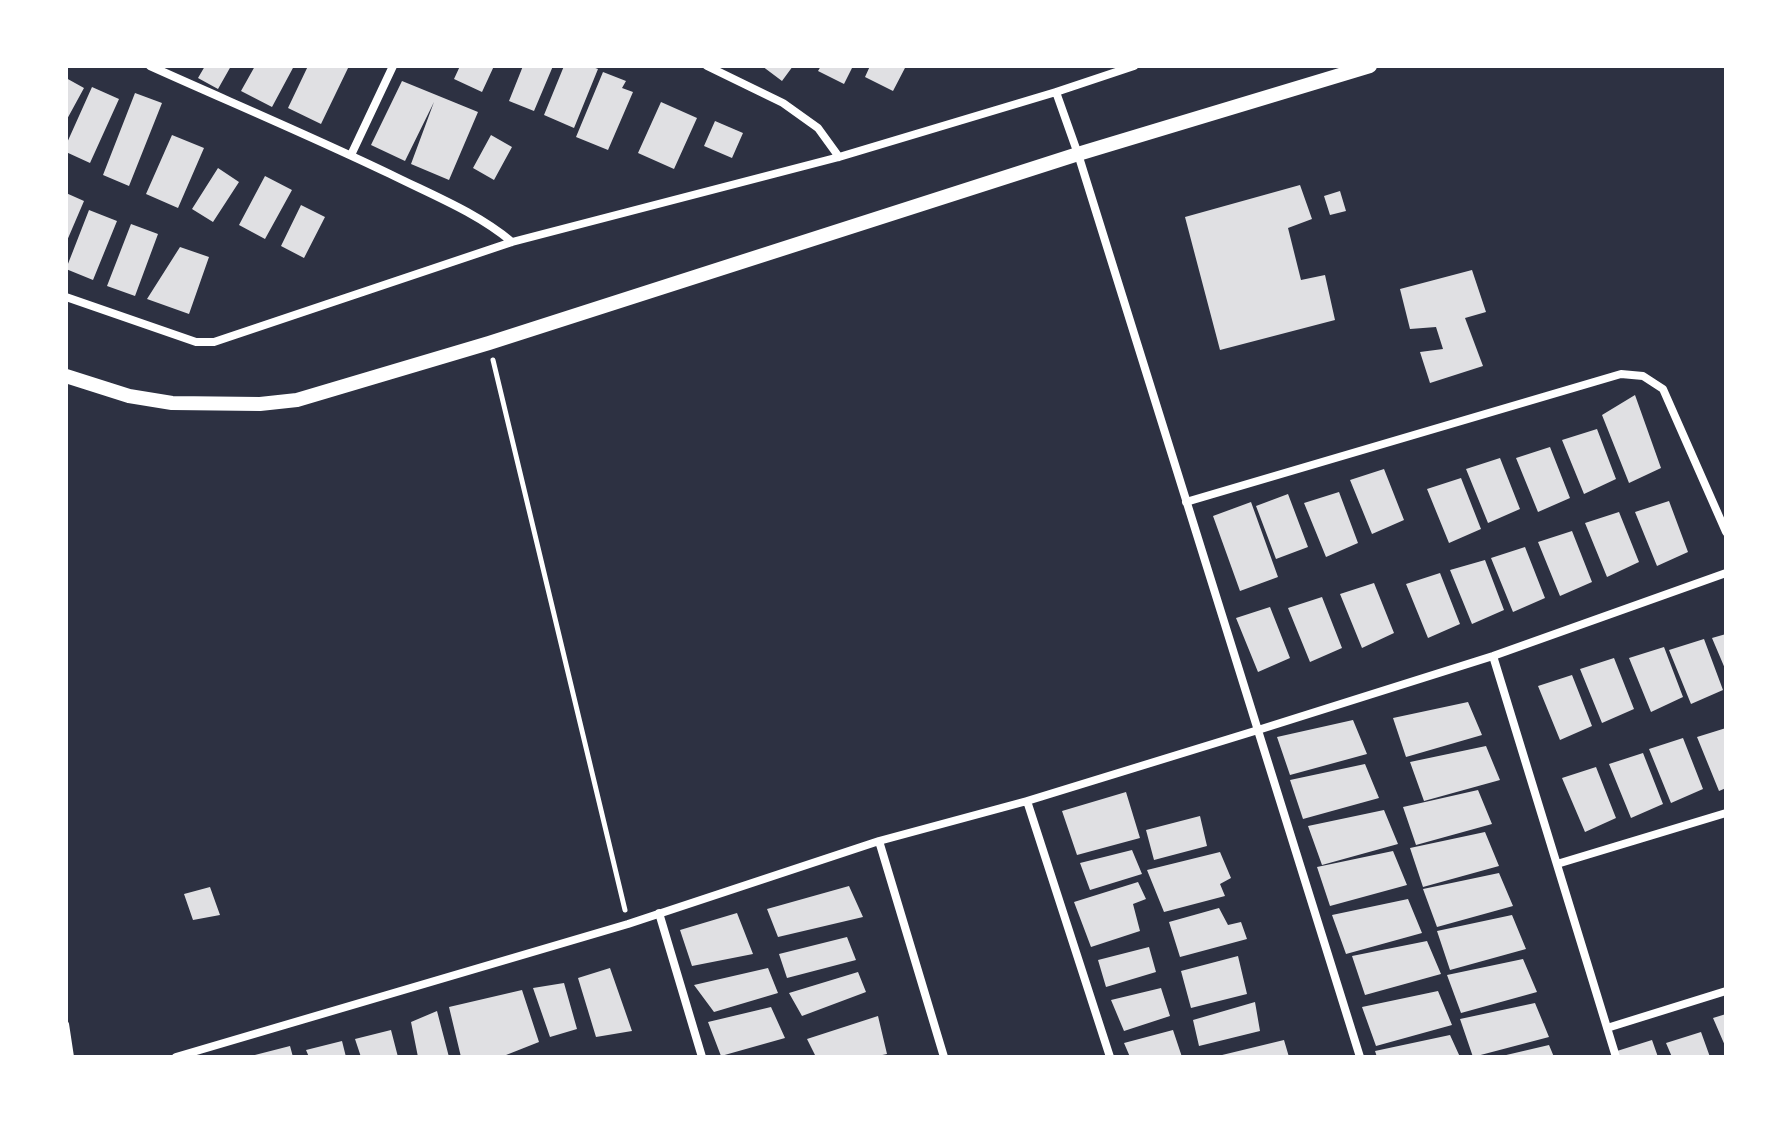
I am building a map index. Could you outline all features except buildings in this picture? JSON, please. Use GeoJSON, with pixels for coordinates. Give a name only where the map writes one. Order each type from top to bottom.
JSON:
{"type":"FeatureCollection","features":[{"type":"Feature","properties":{"kind":"street"},"geometry":{"type":"LineString","coordinates":[[150,66],[351,155],[469,212],[512,242]]}},
{"type":"Feature","properties":{"kind":"street"},"geometry":{"type":"LineString","coordinates":[[351,155],[393,66]]}},
{"type":"Feature","properties":{"kind":"street"},"geometry":{"type":"LineString","coordinates":[[707,66],[783,103],[818,128],[839,157]]}},
{"type":"Feature","properties":{"kind":"street"},"geometry":{"type":"LineString","coordinates":[[66,297],[196,342],[214,342],[512,242],[839,157],[1134,66]]}},
{"type":"Feature","properties":{"kind":"street"},"geometry":{"type":"LineString","coordinates":[[66,376],[129,396],[172,403],[260,404],[297,400],[489,343],[1078,154],[1370,66]]}},
{"type":"Feature","properties":{"kind":"street"},"geometry":{"type":"LineString","coordinates":[[1056,92],[1360,1057]]}},
{"type":"Feature","properties":{"kind":"street"},"geometry":{"type":"LineString","coordinates":[[1186,502],[1621,374],[1643,376],[1663,389],[1726,532]]}},
{"type":"Feature","properties":{"kind":"street"},"geometry":{"type":"LineString","coordinates":[[176,1057],[628,924],[879,841],[1027,801],[1258,730],[1493,656],[1726,573]]}},
{"type":"Feature","properties":{"kind":"street"},"geometry":{"type":"LineString","coordinates":[[1493,656],[1616,1057]]}},
{"type":"Feature","properties":{"kind":"street"},"geometry":{"type":"LineString","coordinates":[[1027,801],[1110,1057]]}},
{"type":"Feature","properties":{"kind":"street"},"geometry":{"type":"LineString","coordinates":[[1557,864],[1726,813]]}},
{"type":"Feature","properties":{"kind":"street"},"geometry":{"type":"LineString","coordinates":[[879,841],[944,1057]]}},
{"type":"Feature","properties":{"kind":"street"},"geometry":{"type":"LineString","coordinates":[[659,913],[702,1057]]}},
{"type":"Feature","properties":{"kind":"street"},"geometry":{"type":"LineString","coordinates":[[1607,1028],[1726,991]]}},
{"type":"Feature","properties":{"kind":"lane"},"geometry":{"type":"LineString","coordinates":[[66,1024],[71,1057]]}},
{"type":"Feature","properties":{"kind":"path"},"geometry":{"type":"LineString","coordinates":[[489,343],[628,924]]}}]}
